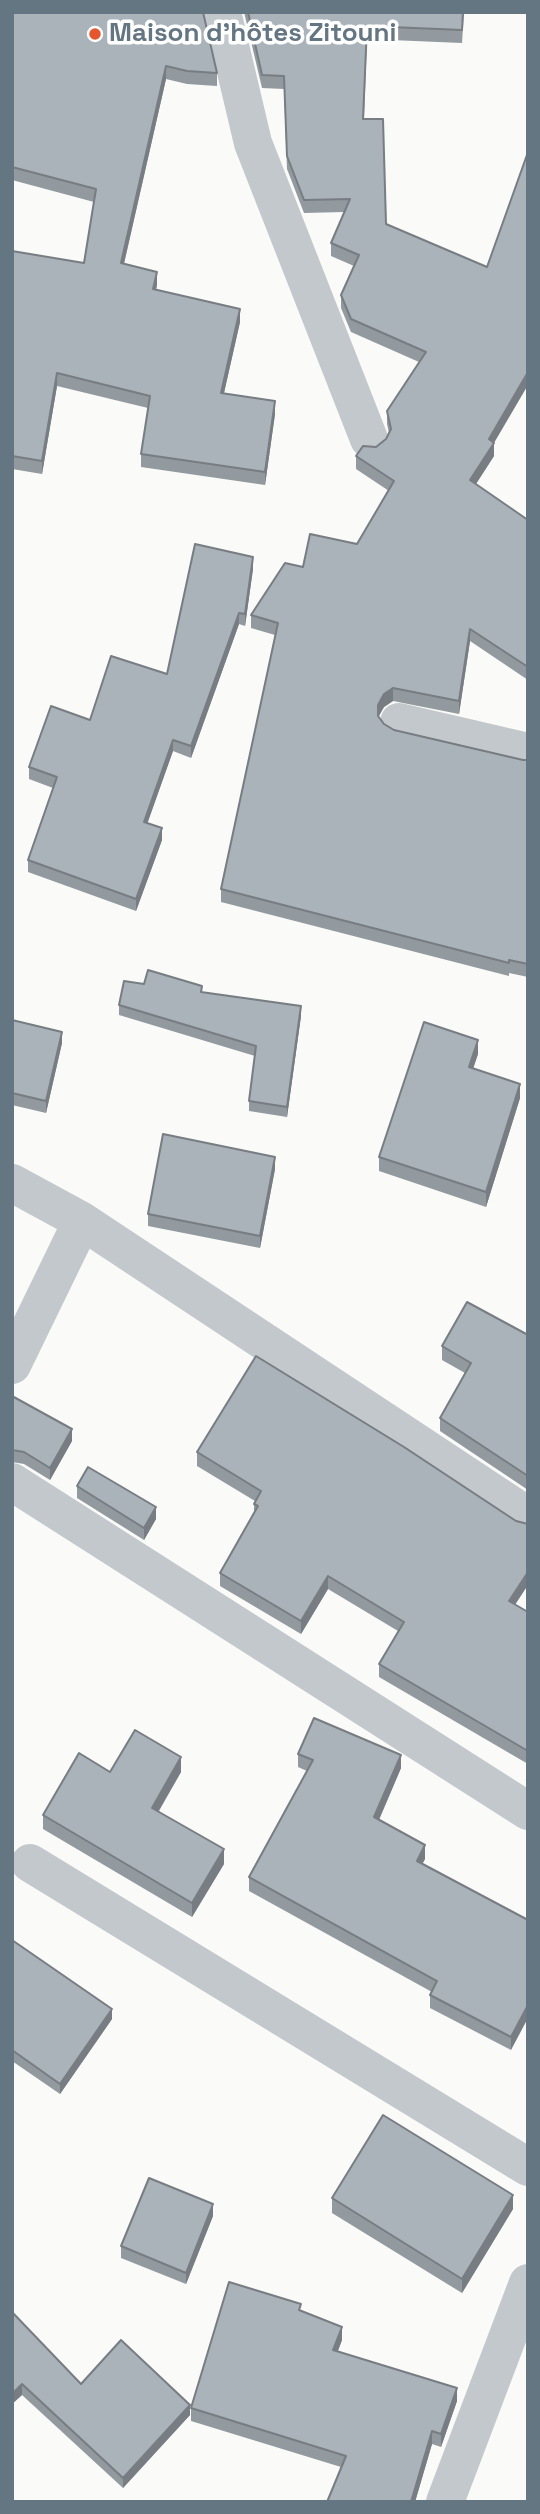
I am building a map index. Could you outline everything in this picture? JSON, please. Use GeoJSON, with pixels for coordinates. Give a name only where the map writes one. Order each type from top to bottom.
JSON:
{"type":"FeatureCollection","features":[{"type":"Feature","properties":{"kind":"street"},"geometry":{"type":"LineString","coordinates":[[222,12],[253,144],[369,439]]}},
{"type":"Feature","properties":{"kind":"street"},"geometry":{"type":"LineString","coordinates":[[398,722],[528,752]]}},
{"type":"Feature","properties":{"kind":"street"},"geometry":{"type":"LineString","coordinates":[[12,1183],[82,1221],[528,1516]]}},
{"type":"Feature","properties":{"kind":"street"},"geometry":{"type":"LineString","coordinates":[[12,1365],[82,1221]]}},
{"type":"Feature","properties":{"kind":"street"},"geometry":{"type":"LineString","coordinates":[[12,1482],[528,1811]]}},
{"type":"Feature","properties":{"kind":"street"},"geometry":{"type":"LineString","coordinates":[[30,1863],[528,2167]]}},
{"type":"Feature","properties":{"kind":"street"},"geometry":{"type":"LineString","coordinates":[[445,2502],[528,2283]]}},
{"type":"Feature","properties":{"kind":"building"},"geometry":{"type":"Polygon","coordinates":[[[12,12],[203,12],[217,73],[166,66],[121,263],[157,272],[153,289],[240,309],[221,393],[275,401],[265,472],[141,454],[150,396],[57,373],[42,461],[12,456],[12,251],[84,263],[96,189],[12,167],[12,12]]]}},
{"type":"Feature","properties":{"kind":"building"},"geometry":{"type":"Polygon","coordinates":[[[248,12],[463,12],[462,30],[367,26],[363,119],[383,119],[386,224],[487,267],[528,152],[528,372],[489,439],[494,443],[470,480],[528,520],[528,667],[470,629],[459,701],[393,688],[384,694],[378,705],[378,716],[394,730],[528,760],[528,964],[509,960],[509,963],[221,889],[278,623],[251,615],[285,563],[303,567],[310,534],[357,544],[394,481],[356,456],[363,446],[376,447],[386,439],[391,429],[387,411],[426,352],[351,319],[341,295],[359,255],[331,243],[350,199],[304,200],[287,156],[284,76],[262,75],[248,12]]]}},
{"type":"Feature","properties":{"kind":"building"},"geometry":{"type":"Polygon","coordinates":[[[195,544],[253,557],[245,614],[239,613],[191,746],[173,740],[144,822],[162,828],[136,899],[28,860],[57,777],[29,767],[51,706],[90,720],[111,656],[167,674],[195,544]]]}},
{"type":"Feature","properties":{"kind":"building"},"geometry":{"type":"Polygon","coordinates":[[[148,970],[202,986],[201,992],[301,1006],[287,1107],[249,1101],[256,1046],[119,1005],[124,981],[144,984],[148,970]]]}},
{"type":"Feature","properties":{"kind":"building"},"geometry":{"type":"Polygon","coordinates":[[[12,1020],[62,1032],[46,1101],[12,1093],[12,1020]]]}},
{"type":"Feature","properties":{"kind":"building"},"geometry":{"type":"Polygon","coordinates":[[[424,1022],[478,1040],[469,1067],[520,1084],[486,1192],[379,1157],[424,1022]]]}},
{"type":"Feature","properties":{"kind":"building"},"geometry":{"type":"Polygon","coordinates":[[[163,1134],[275,1157],[260,1236],[148,1214],[163,1134]]]}},
{"type":"Feature","properties":{"kind":"building"},"geometry":{"type":"Polygon","coordinates":[[[467,1302],[528,1335],[528,1476],[440,1418],[471,1363],[442,1346],[467,1302]]]}},
{"type":"Feature","properties":{"kind":"building"},"geometry":{"type":"Polygon","coordinates":[[[256,1356],[404,1447],[516,1521],[528,1524],[528,1572],[509,1601],[528,1612],[528,1751],[379,1664],[404,1622],[328,1576],[301,1621],[220,1573],[258,1506],[254,1504],[261,1491],[197,1452],[256,1356]]]}},
{"type":"Feature","properties":{"kind":"building"},"geometry":{"type":"Polygon","coordinates":[[[12,1396],[72,1429],[50,1468],[24,1452],[12,1450],[12,1396]]]}},
{"type":"Feature","properties":{"kind":"building"},"geometry":{"type":"Polygon","coordinates":[[[88,1467],[156,1507],[144,1528],[77,1486],[88,1467]]]}},
{"type":"Feature","properties":{"kind":"building"},"geometry":{"type":"Polygon","coordinates":[[[314,1718],[401,1755],[374,1817],[425,1845],[417,1861],[528,1920],[528,2005],[511,2037],[430,1995],[437,1981],[249,1877],[313,1760],[298,1754],[314,1718]]]}},
{"type":"Feature","properties":{"kind":"building"},"geometry":{"type":"Polygon","coordinates":[[[135,1730],[181,1757],[152,1808],[224,1849],[192,1903],[43,1815],[79,1753],[110,1772],[135,1730]]]}},
{"type":"Feature","properties":{"kind":"building"},"geometry":{"type":"Polygon","coordinates":[[[12,1940],[112,2009],[60,2084],[12,2050],[12,1940]]]}},
{"type":"Feature","properties":{"kind":"building"},"geometry":{"type":"Polygon","coordinates":[[[383,2115],[513,2195],[462,2279],[332,2198],[383,2115]]]}},
{"type":"Feature","properties":{"kind":"building"},"geometry":{"type":"Polygon","coordinates":[[[149,2178],[213,2204],[186,2273],[121,2246],[149,2178]]]}},
{"type":"Feature","properties":{"kind":"building"},"geometry":{"type":"Polygon","coordinates":[[[229,2282],[301,2304],[299,2310],[342,2327],[333,2350],[457,2388],[441,2434],[432,2431],[411,2502],[327,2502],[346,2456],[191,2408],[229,2282]]]}},
{"type":"Feature","properties":{"kind":"building"},"geometry":{"type":"Polygon","coordinates":[[[12,2312],[81,2384],[121,2340],[190,2405],[123,2478],[22,2384],[12,2394],[12,2312]]]}},
{"type":"Feature","properties":{"kind":"place","name":"Maison d'hôtes Zitouni"},"geometry":{"type":"Point","coordinates":[95,34]}}]}
